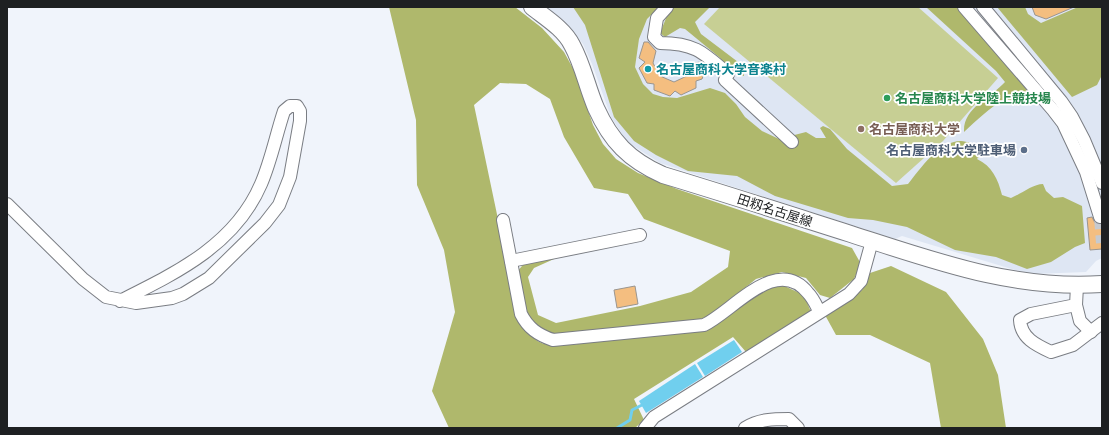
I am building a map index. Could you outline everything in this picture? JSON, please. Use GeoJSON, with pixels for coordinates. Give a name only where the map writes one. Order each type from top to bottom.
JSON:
{"type":"FeatureCollection","features":[{"type":"Feature","properties":{"kind":"main road","name":"田籾名古屋線"},"geometry":{"type":"LineString","coordinates":[[532,7],[555,25],[572,43],[596,108],[614,140],[632,158],[647,168],[663,175],[872,241],[995,277],[1039,284],[1077,286],[1102,284]]}},
{"type":"Feature","properties":{"kind":"street"},"geometry":{"type":"LineString","coordinates":[[667,7],[657,18],[654,37],[660,43],[679,43],[702,51],[728,74],[725,80],[792,142]]}},
{"type":"Feature","properties":{"kind":"street"},"geometry":{"type":"LineString","coordinates":[[964,7],[1063,123],[1086,172],[1100,217]]}},
{"type":"Feature","properties":{"kind":"street"},"geometry":{"type":"LineString","coordinates":[[983,7],[1061,101],[1072,117],[1102,183]]}},
{"type":"Feature","properties":{"kind":"street"},"geometry":{"type":"LineString","coordinates":[[7,204],[98,293],[106,298],[120,301],[136,303],[154,302],[183,294],[209,278],[266,223],[279,205],[290,177],[300,121],[300,111],[297,106],[290,106],[284,111],[261,183],[247,211],[233,228],[189,265],[120,301]]}},
{"type":"Feature","properties":{"kind":"street"},"geometry":{"type":"LineString","coordinates":[[502,220],[519,303],[525,322],[543,337],[553,340],[704,325],[716,319],[757,287],[772,280],[788,279],[801,286],[809,294],[819,311]]}},
{"type":"Feature","properties":{"kind":"street"},"geometry":{"type":"LineString","coordinates":[[510,261],[640,235]]}},
{"type":"Feature","properties":{"kind":"street"},"geometry":{"type":"LineString","coordinates":[[644,428],[654,417],[805,322],[819,311],[849,294],[858,286],[867,263],[872,241]]}},
{"type":"Feature","properties":{"kind":"street"},"geometry":{"type":"LineString","coordinates":[[1077,286],[1076,306],[1080,321],[1091,332]]}},
{"type":"Feature","properties":{"kind":"street"},"geometry":{"type":"LineString","coordinates":[[1076,306],[1031,314],[1020,320],[1021,330],[1034,344],[1051,352],[1073,345],[1102,323]]}},
{"type":"Feature","properties":{"kind":"street"},"geometry":{"type":"LineString","coordinates":[[745,428],[761,421],[775,419],[789,419],[798,428]]}},
{"type":"Feature","properties":{"kind":"shaded area","name":"名古屋商科大学"},"geometry":{"type":"Polygon","coordinates":[[[546,7],[1102,7],[1102,258],[1096,261],[1086,272],[1034,274],[1015,270],[902,236],[895,239],[660,163],[627,142],[611,117],[592,64],[583,44],[568,25],[546,7]]]}},
{"type":"Feature","properties":{"kind":"green space"},"geometry":{"type":"Polygon","coordinates":[[[389,7],[515,7],[542,28],[564,52],[575,72],[593,125],[603,144],[616,159],[638,173],[677,189],[852,248],[861,264],[854,279],[830,298],[820,295],[806,278],[782,272],[756,279],[711,315],[687,324],[557,337],[537,331],[524,316],[517,272],[526,261],[546,257],[554,259],[534,268],[528,277],[538,315],[556,323],[640,306],[691,292],[728,267],[730,251],[644,219],[628,194],[594,188],[564,137],[550,99],[526,84],[500,83],[474,105],[519,319],[535,339],[545,344],[570,345],[703,328],[763,289],[780,284],[804,295],[811,312],[746,352],[733,337],[634,399],[644,420],[635,428],[449,428],[432,391],[455,312],[444,250],[417,185],[416,120],[389,7]]]}},
{"type":"Feature","properties":{"kind":"green space"},"geometry":{"type":"Polygon","coordinates":[[[573,7],[659,7],[647,19],[639,39],[635,67],[643,84],[653,94],[663,97],[677,98],[710,88],[725,93],[736,104],[745,117],[762,131],[779,139],[806,132],[816,138],[826,138],[820,128],[823,126],[830,129],[847,149],[892,186],[908,184],[931,156],[945,145],[953,142],[968,142],[979,147],[982,153],[977,159],[987,165],[994,174],[1002,195],[1011,198],[1031,187],[1043,184],[1046,191],[1054,198],[1063,197],[1082,206],[1085,243],[1075,247],[1051,262],[1027,269],[996,257],[955,250],[907,227],[873,220],[848,218],[775,196],[737,176],[688,171],[656,155],[634,141],[614,117],[585,25],[573,7]]]}},
{"type":"Feature","properties":{"kind":"green space"},"geometry":{"type":"Polygon","coordinates":[[[673,7],[710,7],[695,22],[701,34],[742,65],[744,76],[740,76],[732,71],[719,57],[685,29],[680,28],[665,37],[660,33],[669,11],[673,7]]]}},
{"type":"Feature","properties":{"kind":"green space","name":"名古屋商科大学陸上競技場"},"geometry":{"type":"Polygon","coordinates":[[[720,7],[918,7],[998,78],[943,141],[896,183],[704,24],[720,7]]]}},
{"type":"Feature","properties":{"kind":"green space"},"geometry":{"type":"Polygon","coordinates":[[[926,7],[959,7],[1032,92],[1017,102],[1005,99],[988,110],[964,132],[965,123],[973,109],[1005,82],[996,71],[926,7]]]}},
{"type":"Feature","properties":{"kind":"green space"},"geometry":{"type":"Polygon","coordinates":[[[997,7],[1025,7],[1028,14],[1041,23],[1078,7],[1102,7],[1102,75],[1097,85],[1072,97],[997,7]]]}},
{"type":"Feature","properties":{"kind":"green space"},"geometry":{"type":"Polygon","coordinates":[[[891,266],[946,292],[983,339],[998,375],[1006,428],[941,428],[930,363],[870,335],[836,335],[825,315],[862,290],[870,273],[891,266]]]}},
{"type":"Feature","properties":{"kind":"water"},"geometry":{"type":"Polygon","coordinates":[[[734,340],[742,352],[705,376],[697,363],[734,340]]]}},
{"type":"Feature","properties":{"kind":"water"},"geometry":{"type":"Polygon","coordinates":[[[695,364],[703,377],[646,413],[639,401],[695,364]]]}},
{"type":"Feature","properties":{"kind":"building"},"geometry":{"type":"Polygon","coordinates":[[[1032,7],[1074,7],[1046,19],[1035,15],[1032,7]]]}},
{"type":"Feature","properties":{"kind":"building","name":"名古屋商科大学音楽村"},"geometry":{"type":"Polygon","coordinates":[[[644,42],[648,42],[656,51],[653,63],[660,76],[674,82],[689,75],[693,63],[701,62],[707,66],[702,79],[696,81],[696,88],[681,95],[675,91],[670,96],[654,90],[654,84],[647,83],[639,68],[645,62],[639,58],[644,42]]]}},
{"type":"Feature","properties":{"kind":"building"},"geometry":{"type":"Polygon","coordinates":[[[1092,217],[1095,223],[1102,224],[1102,249],[1090,250],[1087,218],[1092,217]]]}},
{"type":"Feature","properties":{"kind":"building"},"geometry":{"type":"Polygon","coordinates":[[[635,286],[638,304],[617,308],[614,290],[635,286]]]}},
{"type":"Feature","properties":{"kind":"waterway"},"geometry":{"type":"LineString","coordinates":[[617,428],[630,420],[632,410],[642,405]]}},
{"type":"Feature","properties":{"kind":"tunnel"},"geometry":{"type":"LineString","coordinates":[[1100,217],[1102,243]]}},
{"type":"Feature","properties":{"kind":"place","name":"名古屋商科大学音楽村"},"geometry":{"type":"Point","coordinates":[648,69]}},
{"type":"Feature","properties":{"kind":"place","name":"名古屋商科大学陸上競技場"},"geometry":{"type":"Point","coordinates":[887,98]}},
{"type":"Feature","properties":{"kind":"place","name":"名古屋商科大学"},"geometry":{"type":"Point","coordinates":[861,129]}},
{"type":"Feature","properties":{"kind":"place","name":"名古屋商科大学駐車場"},"geometry":{"type":"Point","coordinates":[1024,150]}}]}
